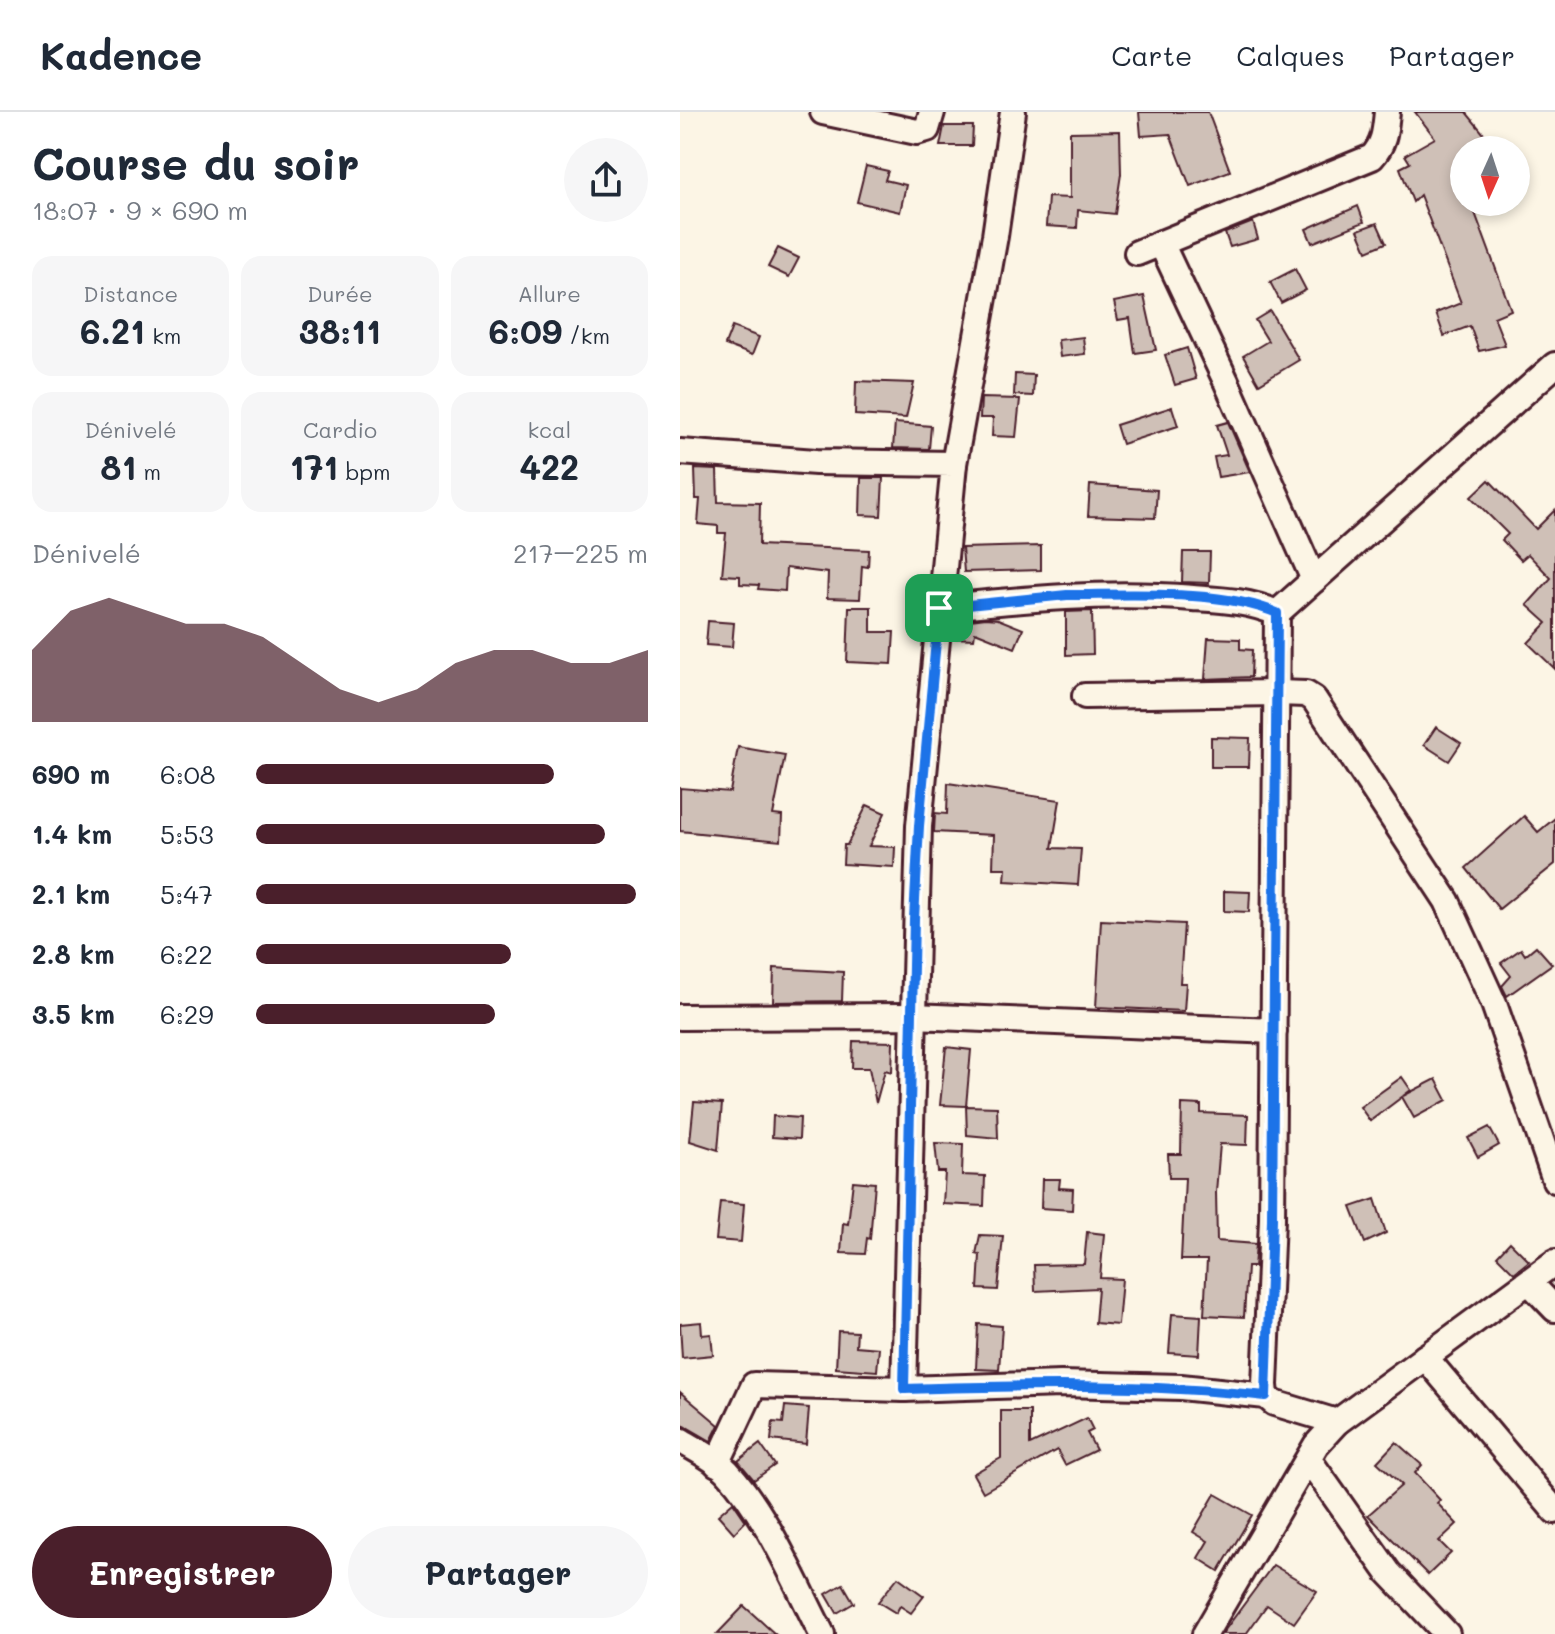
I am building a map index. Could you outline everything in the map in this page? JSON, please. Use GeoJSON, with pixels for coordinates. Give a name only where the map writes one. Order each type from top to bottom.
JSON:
{"type":"FeatureCollection","features":[{"type":"Feature","properties":{"kind":"street"},"geometry":{"type":"LineString","coordinates":[[823,112],[917,132],[927,129],[935,114]]}},
{"type":"Feature","properties":{"kind":"street"},"geometry":{"type":"LineString","coordinates":[[904,1389],[919,826],[954,464],[995,236],[1013,112]]}},
{"type":"Feature","properties":{"kind":"street"},"geometry":{"type":"LineString","coordinates":[[1137,253],[1372,157],[1381,148],[1385,136],[1387,112]]}},
{"type":"Feature","properties":{"kind":"street"},"geometry":{"type":"LineString","coordinates":[[1161,243],[1314,580]]}},
{"type":"Feature","properties":{"kind":"street"},"geometry":{"type":"LineString","coordinates":[[1266,1396],[1274,1031],[1277,613],[1553,371]]}},
{"type":"Feature","properties":{"kind":"street"},"geometry":{"type":"LineString","coordinates":[[680,452],[816,462],[954,464]]}},
{"type":"Feature","properties":{"kind":"street"},"geometry":{"type":"LineString","coordinates":[[939,608],[1067,595],[1126,595],[1253,603],[1277,613]]}},
{"type":"Feature","properties":{"kind":"street"},"geometry":{"type":"LineString","coordinates":[[1085,696],[1277,693],[1306,694],[1314,699],[1447,901],[1494,1004],[1555,1180]]}},
{"type":"Feature","properties":{"kind":"street"},"geometry":{"type":"LineString","coordinates":[[680,1017],[913,1016],[1274,1031]]}},
{"type":"Feature","properties":{"kind":"street"},"geometry":{"type":"LineString","coordinates":[[1205,1634],[1316,1445],[1337,1422],[1555,1262]]}},
{"type":"Feature","properties":{"kind":"street"},"geometry":{"type":"LineString","coordinates":[[1529,1282],[1555,1309]]}},
{"type":"Feature","properties":{"kind":"street"},"geometry":{"type":"LineString","coordinates":[[1425,1357],[1555,1511]]}},
{"type":"Feature","properties":{"kind":"street"},"geometry":{"type":"LineString","coordinates":[[717,1464],[754,1385],[904,1389],[1061,1384],[1181,1387],[1266,1396],[1274,1403],[1337,1422]]}},
{"type":"Feature","properties":{"kind":"street"},"geometry":{"type":"LineString","coordinates":[[680,1440],[726,1470],[756,1513],[822,1634]]}},
{"type":"Feature","properties":{"kind":"street"},"geometry":{"type":"LineString","coordinates":[[1309,1460],[1388,1572],[1447,1634]]}},
{"type":"Feature","properties":{"kind":"building"},"geometry":{"type":"Polygon","coordinates":[[[1139,112],[1208,112],[1230,171],[1190,186],[1170,134],[1141,136],[1139,112]]]}},
{"type":"Feature","properties":{"kind":"building"},"geometry":{"type":"Polygon","coordinates":[[[1415,112],[1466,112],[1486,136],[1450,136],[1450,216],[1476,216],[1511,310],[1494,317],[1505,345],[1479,351],[1470,326],[1444,336],[1436,313],[1461,303],[1420,195],[1413,202],[1400,168],[1410,163],[1405,155],[1435,138],[1415,112]]]}},
{"type":"Feature","properties":{"kind":"building"},"geometry":{"type":"Polygon","coordinates":[[[944,126],[973,126],[972,146],[940,146],[944,126]]]}},
{"type":"Feature","properties":{"kind":"building"},"geometry":{"type":"Polygon","coordinates":[[[1120,131],[1121,174],[1115,214],[1078,210],[1077,228],[1046,226],[1048,197],[1070,198],[1070,132],[1120,131]]]}},
{"type":"Feature","properties":{"kind":"building"},"geometry":{"type":"Polygon","coordinates":[[[866,166],[888,171],[885,180],[906,185],[900,212],[857,202],[866,166]]]}},
{"type":"Feature","properties":{"kind":"building"},"geometry":{"type":"Polygon","coordinates":[[[1358,206],[1364,222],[1312,243],[1306,229],[1358,206]]]}},
{"type":"Feature","properties":{"kind":"building"},"geometry":{"type":"Polygon","coordinates":[[[1253,222],[1258,239],[1230,247],[1225,233],[1253,222]]]}},
{"type":"Feature","properties":{"kind":"building"},"geometry":{"type":"Polygon","coordinates":[[[1377,223],[1386,243],[1367,251],[1358,230],[1377,223]]]}},
{"type":"Feature","properties":{"kind":"building"},"geometry":{"type":"Polygon","coordinates":[[[778,248],[799,258],[789,277],[768,267],[778,248]]]}},
{"type":"Feature","properties":{"kind":"building"},"geometry":{"type":"Polygon","coordinates":[[[1295,269],[1306,290],[1281,303],[1270,282],[1295,269]]]}},
{"type":"Feature","properties":{"kind":"building"},"geometry":{"type":"Polygon","coordinates":[[[1144,296],[1156,350],[1135,353],[1130,318],[1118,320],[1114,302],[1144,296]]]}},
{"type":"Feature","properties":{"kind":"building"},"geometry":{"type":"Polygon","coordinates":[[[1270,311],[1299,360],[1259,384],[1243,356],[1268,341],[1255,320],[1270,311]]]}},
{"type":"Feature","properties":{"kind":"building"},"geometry":{"type":"Polygon","coordinates":[[[732,327],[759,337],[752,355],[725,345],[732,327]]]}},
{"type":"Feature","properties":{"kind":"building"},"geometry":{"type":"Polygon","coordinates":[[[1083,337],[1085,354],[1060,357],[1058,340],[1083,337]]]}},
{"type":"Feature","properties":{"kind":"building"},"geometry":{"type":"Polygon","coordinates":[[[1187,348],[1196,379],[1175,385],[1165,355],[1187,348]]]}},
{"type":"Feature","properties":{"kind":"building"},"geometry":{"type":"Polygon","coordinates":[[[1015,374],[1034,375],[1033,396],[1014,395],[1015,374]]]}},
{"type":"Feature","properties":{"kind":"building"},"geometry":{"type":"Polygon","coordinates":[[[856,381],[914,383],[906,418],[855,415],[856,381]]]}},
{"type":"Feature","properties":{"kind":"building"},"geometry":{"type":"Polygon","coordinates":[[[981,398],[1020,399],[1016,437],[992,436],[993,418],[980,418],[981,398]]]}},
{"type":"Feature","properties":{"kind":"building"},"geometry":{"type":"Polygon","coordinates":[[[1172,407],[1178,426],[1122,444],[1116,425],[1172,407]]]}},
{"type":"Feature","properties":{"kind":"building"},"geometry":{"type":"Polygon","coordinates":[[[1228,422],[1250,472],[1218,477],[1214,457],[1227,455],[1217,425],[1228,422]]]}},
{"type":"Feature","properties":{"kind":"building"},"geometry":{"type":"Polygon","coordinates":[[[895,423],[931,426],[929,449],[893,448],[895,423]]]}},
{"type":"Feature","properties":{"kind":"building"},"geometry":{"type":"Polygon","coordinates":[[[695,469],[717,470],[718,502],[760,503],[759,545],[869,550],[868,567],[862,566],[860,599],[827,598],[828,573],[786,568],[785,591],[758,589],[759,585],[740,584],[740,576],[722,575],[726,533],[718,533],[718,526],[698,524],[700,499],[696,499],[695,469]]]}},
{"type":"Feature","properties":{"kind":"building"},"geometry":{"type":"Polygon","coordinates":[[[861,478],[883,478],[881,516],[860,515],[861,478]]]}},
{"type":"Feature","properties":{"kind":"building"},"geometry":{"type":"Polygon","coordinates":[[[1489,480],[1536,529],[1555,510],[1555,669],[1528,643],[1547,623],[1527,605],[1551,578],[1528,554],[1521,560],[1502,540],[1508,534],[1471,497],[1489,480]]]}},
{"type":"Feature","properties":{"kind":"building"},"geometry":{"type":"Polygon","coordinates":[[[1090,485],[1157,490],[1155,518],[1088,516],[1090,485]]]}},
{"type":"Feature","properties":{"kind":"building"},"geometry":{"type":"Polygon","coordinates":[[[1041,546],[1041,570],[964,572],[962,548],[1041,546]]]}},
{"type":"Feature","properties":{"kind":"building"},"geometry":{"type":"Polygon","coordinates":[[[1183,552],[1210,552],[1209,583],[1182,582],[1183,552]]]}},
{"type":"Feature","properties":{"kind":"building"},"geometry":{"type":"Polygon","coordinates":[[[849,607],[871,607],[871,632],[894,632],[892,664],[847,662],[849,607]]]}},
{"type":"Feature","properties":{"kind":"building"},"geometry":{"type":"Polygon","coordinates":[[[1092,611],[1093,654],[1066,655],[1066,612],[1092,611]]]}},
{"type":"Feature","properties":{"kind":"building"},"geometry":{"type":"Polygon","coordinates":[[[998,619],[1023,629],[1015,648],[975,632],[974,639],[952,638],[954,622],[998,619]]]}},
{"type":"Feature","properties":{"kind":"building"},"geometry":{"type":"Polygon","coordinates":[[[708,621],[734,623],[732,647],[706,645],[708,621]]]}},
{"type":"Feature","properties":{"kind":"building"},"geometry":{"type":"Polygon","coordinates":[[[1208,638],[1240,639],[1240,649],[1252,650],[1251,677],[1205,679],[1208,638]]]}},
{"type":"Feature","properties":{"kind":"building"},"geometry":{"type":"Polygon","coordinates":[[[1436,727],[1461,743],[1449,761],[1424,745],[1436,727]]]}},
{"type":"Feature","properties":{"kind":"building"},"geometry":{"type":"Polygon","coordinates":[[[1211,737],[1250,738],[1249,767],[1211,767],[1211,737]]]}},
{"type":"Feature","properties":{"kind":"building"},"geometry":{"type":"Polygon","coordinates":[[[738,747],[785,755],[773,815],[782,816],[781,841],[680,831],[680,788],[730,792],[738,747]]]}},
{"type":"Feature","properties":{"kind":"building"},"geometry":{"type":"Polygon","coordinates":[[[948,783],[1060,800],[1052,848],[1081,849],[1078,885],[1005,881],[1006,868],[993,868],[994,835],[934,832],[935,813],[947,814],[948,783]]]}},
{"type":"Feature","properties":{"kind":"building"},"geometry":{"type":"Polygon","coordinates":[[[867,805],[885,813],[869,846],[895,847],[894,867],[843,864],[844,845],[847,845],[867,805]]]}},
{"type":"Feature","properties":{"kind":"building"},"geometry":{"type":"Polygon","coordinates":[[[1524,816],[1538,832],[1555,818],[1555,864],[1499,909],[1466,868],[1524,816]]]}},
{"type":"Feature","properties":{"kind":"building"},"geometry":{"type":"Polygon","coordinates":[[[1224,891],[1250,892],[1249,912],[1224,911],[1224,891]]]}},
{"type":"Feature","properties":{"kind":"building"},"geometry":{"type":"Polygon","coordinates":[[[1101,920],[1184,924],[1180,983],[1186,983],[1184,1011],[1096,1007],[1101,920]]]}},
{"type":"Feature","properties":{"kind":"building"},"geometry":{"type":"Polygon","coordinates":[[[1536,946],[1552,964],[1507,996],[1502,986],[1511,976],[1501,963],[1521,949],[1525,955],[1536,946]]]}},
{"type":"Feature","properties":{"kind":"building"},"geometry":{"type":"Polygon","coordinates":[[[774,968],[843,972],[842,1001],[773,1002],[774,968]]]}},
{"type":"Feature","properties":{"kind":"building"},"geometry":{"type":"Polygon","coordinates":[[[853,1041],[893,1042],[892,1072],[885,1070],[876,1103],[869,1068],[852,1068],[853,1041]]]}},
{"type":"Feature","properties":{"kind":"building"},"geometry":{"type":"Polygon","coordinates":[[[946,1047],[971,1050],[966,1106],[940,1105],[946,1047]]]}},
{"type":"Feature","properties":{"kind":"building"},"geometry":{"type":"Polygon","coordinates":[[[1402,1077],[1411,1090],[1403,1096],[1436,1079],[1447,1100],[1414,1118],[1402,1097],[1370,1121],[1360,1107],[1402,1077]]]}},
{"type":"Feature","properties":{"kind":"building"},"geometry":{"type":"Polygon","coordinates":[[[694,1102],[722,1104],[718,1150],[690,1141],[694,1102]]]}},
{"type":"Feature","properties":{"kind":"building"},"geometry":{"type":"Polygon","coordinates":[[[1182,1104],[1201,1105],[1201,1113],[1248,1115],[1247,1145],[1220,1144],[1216,1192],[1217,1241],[1256,1244],[1254,1267],[1247,1267],[1244,1317],[1204,1315],[1207,1260],[1181,1260],[1185,1178],[1169,1178],[1168,1154],[1181,1154],[1182,1104]]]}},
{"type":"Feature","properties":{"kind":"building"},"geometry":{"type":"Polygon","coordinates":[[[966,1106],[997,1107],[998,1138],[967,1135],[966,1106]]]}},
{"type":"Feature","properties":{"kind":"building"},"geometry":{"type":"Polygon","coordinates":[[[773,1116],[800,1118],[799,1139],[772,1137],[773,1116]]]}},
{"type":"Feature","properties":{"kind":"building"},"geometry":{"type":"Polygon","coordinates":[[[1489,1127],[1499,1145],[1478,1157],[1468,1138],[1489,1127]]]}},
{"type":"Feature","properties":{"kind":"building"},"geometry":{"type":"Polygon","coordinates":[[[935,1143],[963,1144],[962,1175],[985,1176],[984,1206],[943,1204],[945,1172],[938,1172],[935,1143]]]}},
{"type":"Feature","properties":{"kind":"building"},"geometry":{"type":"Polygon","coordinates":[[[1042,1179],[1060,1179],[1059,1188],[1073,1189],[1072,1210],[1041,1208],[1042,1179]]]}},
{"type":"Feature","properties":{"kind":"building"},"geometry":{"type":"Polygon","coordinates":[[[853,1181],[875,1183],[870,1239],[867,1238],[865,1254],[841,1253],[843,1223],[848,1224],[853,1181]]]}},
{"type":"Feature","properties":{"kind":"building"},"geometry":{"type":"Polygon","coordinates":[[[1375,1199],[1386,1233],[1365,1243],[1351,1207],[1375,1199]]]}},
{"type":"Feature","properties":{"kind":"building"},"geometry":{"type":"Polygon","coordinates":[[[720,1202],[744,1204],[741,1242],[716,1240],[720,1202]]]}},
{"type":"Feature","properties":{"kind":"building"},"geometry":{"type":"Polygon","coordinates":[[[1087,1232],[1104,1234],[1100,1278],[1122,1279],[1118,1325],[1095,1323],[1098,1288],[1035,1291],[1034,1265],[1084,1264],[1087,1232]]]}},
{"type":"Feature","properties":{"kind":"building"},"geometry":{"type":"Polygon","coordinates":[[[980,1235],[1003,1236],[998,1290],[978,1289],[980,1255],[976,1254],[980,1235]]]}},
{"type":"Feature","properties":{"kind":"building"},"geometry":{"type":"Polygon","coordinates":[[[1510,1242],[1529,1261],[1514,1273],[1497,1256],[1510,1242]]]}},
{"type":"Feature","properties":{"kind":"building"},"geometry":{"type":"Polygon","coordinates":[[[1172,1314],[1201,1316],[1199,1355],[1169,1353],[1172,1314]]]}},
{"type":"Feature","properties":{"kind":"building"},"geometry":{"type":"Polygon","coordinates":[[[701,1322],[702,1335],[711,1334],[713,1355],[682,1358],[680,1324],[701,1322]]]}},
{"type":"Feature","properties":{"kind":"building"},"geometry":{"type":"Polygon","coordinates":[[[978,1324],[1002,1326],[999,1370],[976,1369],[978,1324]]]}},
{"type":"Feature","properties":{"kind":"building"},"geometry":{"type":"Polygon","coordinates":[[[838,1331],[857,1332],[856,1346],[879,1348],[877,1371],[836,1368],[838,1331]]]}},
{"type":"Feature","properties":{"kind":"building"},"geometry":{"type":"Polygon","coordinates":[[[680,1392],[719,1425],[711,1441],[680,1423],[680,1392]]]}},
{"type":"Feature","properties":{"kind":"building"},"geometry":{"type":"Polygon","coordinates":[[[785,1406],[809,1408],[806,1444],[771,1440],[773,1422],[783,1423],[785,1406]]]}},
{"type":"Feature","properties":{"kind":"building"},"geometry":{"type":"Polygon","coordinates":[[[1001,1411],[1030,1411],[1030,1445],[1087,1418],[1093,1430],[1087,1433],[1096,1450],[1065,1465],[1057,1450],[983,1492],[973,1474],[1001,1458],[1001,1411]]]}},
{"type":"Feature","properties":{"kind":"building"},"geometry":{"type":"Polygon","coordinates":[[[1396,1442],[1422,1465],[1415,1473],[1457,1524],[1439,1541],[1451,1553],[1428,1575],[1368,1515],[1402,1485],[1377,1462],[1396,1442]]]}},
{"type":"Feature","properties":{"kind":"building"},"geometry":{"type":"Polygon","coordinates":[[[760,1444],[775,1465],[754,1480],[738,1461],[760,1444]]]}},
{"type":"Feature","properties":{"kind":"building"},"geometry":{"type":"Polygon","coordinates":[[[1215,1494],[1252,1515],[1219,1571],[1198,1558],[1208,1541],[1193,1532],[1215,1494]]]}},
{"type":"Feature","properties":{"kind":"building"},"geometry":{"type":"Polygon","coordinates":[[[733,1502],[746,1521],[734,1533],[718,1515],[733,1502]]]}},
{"type":"Feature","properties":{"kind":"building"},"geometry":{"type":"Polygon","coordinates":[[[1273,1565],[1317,1591],[1294,1623],[1267,1605],[1246,1634],[1222,1634],[1273,1565]]]}},
{"type":"Feature","properties":{"kind":"building"},"geometry":{"type":"Polygon","coordinates":[[[898,1577],[924,1596],[911,1613],[900,1606],[896,1613],[878,1602],[898,1577]]]}},
{"type":"Feature","properties":{"kind":"building"},"geometry":{"type":"Polygon","coordinates":[[[843,1584],[854,1603],[837,1613],[826,1594],[843,1584]]]}},
{"type":"Feature","properties":{"kind":"building"},"geometry":{"type":"Polygon","coordinates":[[[744,1606],[775,1634],[717,1634],[744,1606]]]}},
{"type":"Feature","properties":{"kind":"route"},"geometry":{"type":"LineString","coordinates":[[1067,595],[1113,595],[1253,603],[1277,613],[1272,1219],[1266,1396],[1181,1387],[1061,1384],[904,1389],[914,919],[919,826],[939,608],[1067,595]]}}]}
